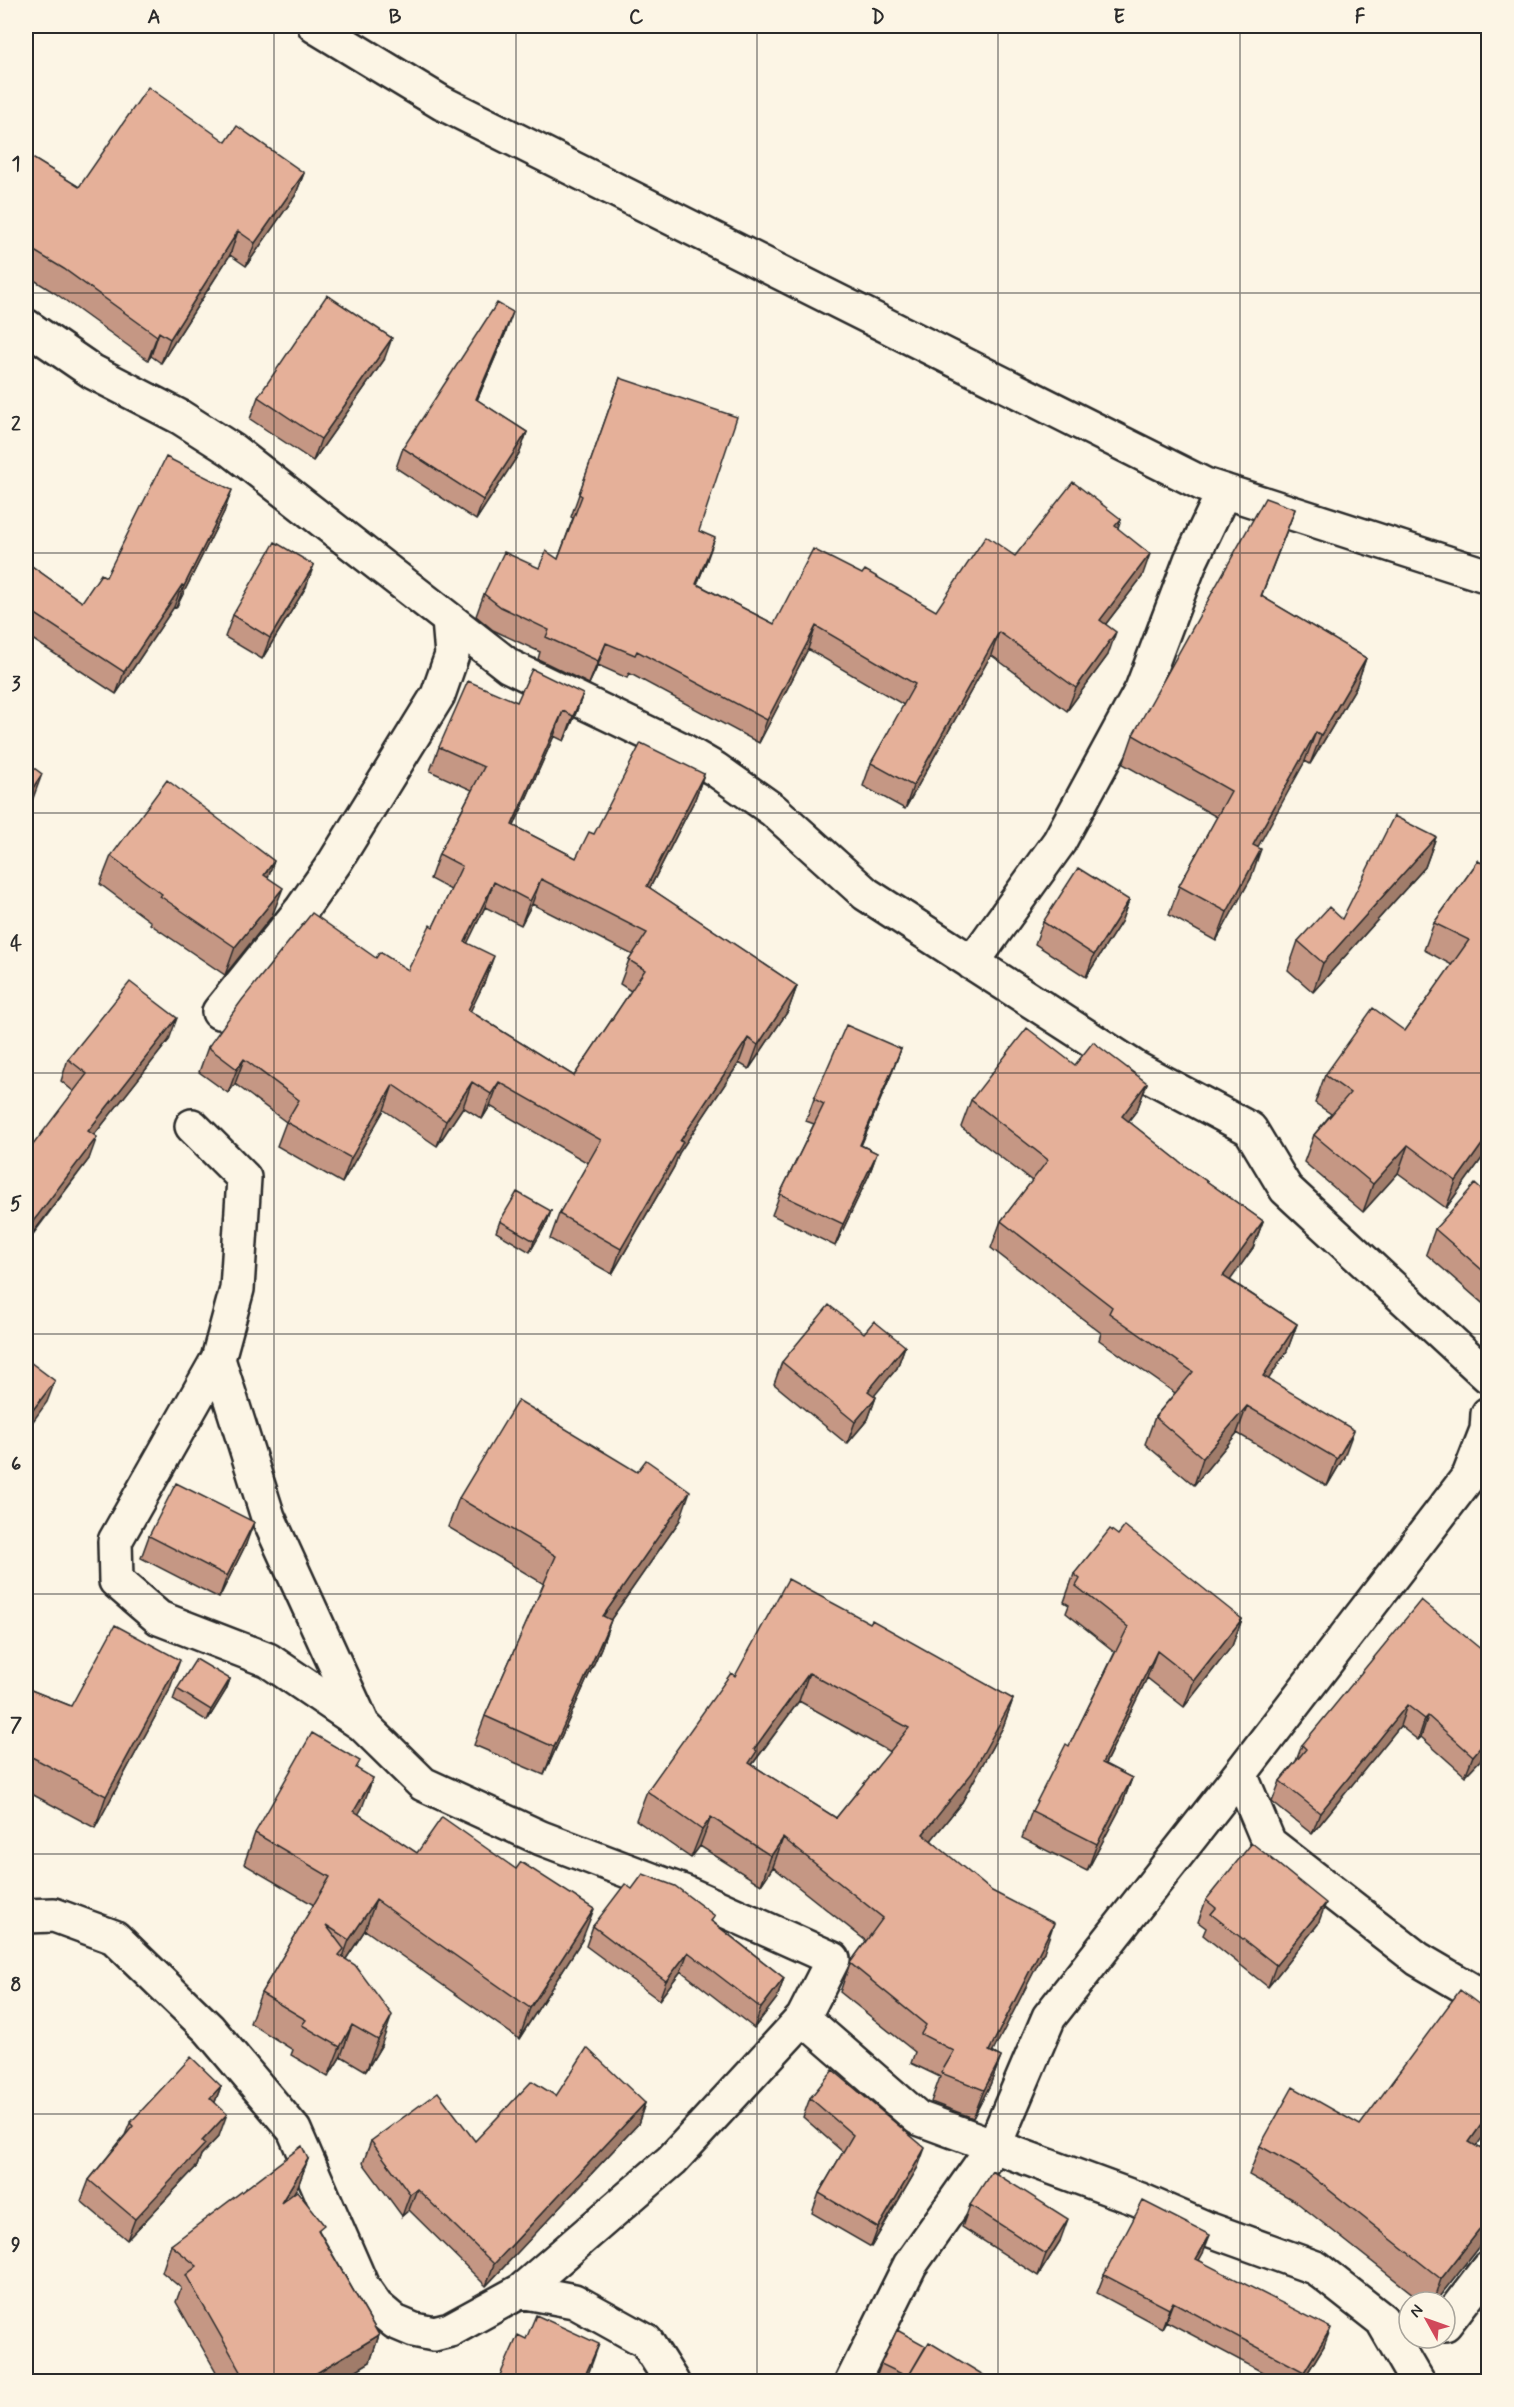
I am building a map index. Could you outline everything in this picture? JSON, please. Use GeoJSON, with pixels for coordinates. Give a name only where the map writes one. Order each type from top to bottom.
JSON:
{"type":"FeatureCollection","features":[{"type":"Feature","properties":{"kind":"street"},"geometry":{"type":"LineString","coordinates":[[315,26],[442,103],[1194,480],[1488,576]]}},
{"type":"Feature","properties":{"kind":"street"},"geometry":{"type":"LineString","coordinates":[[26,326],[93,372],[180,417],[232,450],[509,666],[679,748],[715,769],[773,810],[866,894],[1137,1069],[1250,1129],[1286,1190],[1488,1376]]}},
{"type":"Feature","properties":{"kind":"street"},"geometry":{"type":"LineString","coordinates":[[972,963],[1059,842],[1142,689],[1191,560],[1224,491]]}},
{"type":"Feature","properties":{"kind":"street"},"geometry":{"type":"LineString","coordinates":[[219,1012],[302,909],[335,862],[438,695],[452,656],[450,620]]}},
{"type":"Feature","properties":{"kind":"street"},"geometry":{"type":"LineString","coordinates":[[26,1916],[54,1915],[114,1937],[209,2030],[294,2130],[362,2286],[376,2306],[395,2322],[414,2330],[434,2334],[450,2330],[521,2291],[672,2160],[803,2018],[833,1959],[686,1893],[541,1838],[423,1784],[363,1725],[268,1660],[159,1618],[116,1581],[115,1541],[218,1359],[237,1289],[244,1178],[192,1126]]}},
{"type":"Feature","properties":{"kind":"street"},"geometry":{"type":"LineString","coordinates":[[218,1359],[268,1517],[363,1725]]}},
{"type":"Feature","properties":{"kind":"street"},"geometry":{"type":"LineString","coordinates":[[852,2382],[910,2265],[994,2146],[1049,2017],[1240,1774],[1469,1476],[1487,1430],[1488,1414]]}},
{"type":"Feature","properties":{"kind":"street"},"geometry":{"type":"LineString","coordinates":[[1240,1774],[1269,1843],[1418,1959],[1488,2000]]}},
{"type":"Feature","properties":{"kind":"street"},"geometry":{"type":"LineString","coordinates":[[803,2018],[918,2118],[1138,2199],[1205,2228],[1317,2268],[1382,2320],[1415,2375]]}},
{"type":"Feature","properties":{"kind":"street"},"geometry":{"type":"LineString","coordinates":[[1457,2308],[1488,2268]]}},
{"type":"Feature","properties":{"kind":"street"},"geometry":{"type":"LineString","coordinates":[[521,2291],[574,2301],[646,2341],[672,2382]]}},
{"type":"Feature","properties":{"kind":"street"},"geometry":{"type":"LineString","coordinates":[[1415,2375],[1428,2350]]}},
{"type":"Feature","properties":{"kind":"building"},"geometry":{"type":"Polygon","coordinates":[[[148,87],[226,142],[237,126],[304,173],[255,243],[238,231],[170,339],[159,332],[157,336],[64,269],[26,246],[26,154],[79,187],[148,87]]]}},
{"type":"Feature","properties":{"kind":"building"},"geometry":{"type":"Polygon","coordinates":[[[327,295],[392,338],[321,439],[258,397],[327,295]]]}},
{"type":"Feature","properties":{"kind":"building"},"geometry":{"type":"Polygon","coordinates":[[[497,303],[513,312],[476,399],[527,432],[483,500],[403,448],[497,303]]]}},
{"type":"Feature","properties":{"kind":"building"},"geometry":{"type":"Polygon","coordinates":[[[620,378],[737,417],[699,531],[715,538],[696,584],[774,624],[813,549],[862,574],[865,570],[936,611],[986,536],[1015,556],[1073,482],[1121,519],[1115,526],[1150,554],[1100,620],[1116,632],[1076,688],[999,632],[913,786],[871,763],[915,684],[816,626],[767,720],[637,651],[635,655],[606,643],[598,661],[546,637],[549,630],[501,607],[484,594],[504,552],[539,568],[546,551],[558,559],[582,496],[579,494],[620,378]]]}},
{"type":"Feature","properties":{"kind":"building"},"geometry":{"type":"Polygon","coordinates":[[[166,457],[232,490],[184,586],[182,585],[124,672],[31,611],[28,616],[26,615],[26,562],[82,602],[101,574],[106,577],[166,457]]]}},
{"type":"Feature","properties":{"kind":"building"},"geometry":{"type":"Polygon","coordinates":[[[1265,498],[1295,509],[1261,596],[1366,658],[1321,735],[1316,732],[1253,845],[1261,849],[1227,912],[1179,886],[1231,791],[1133,735],[1265,498]]]}},
{"type":"Feature","properties":{"kind":"building"},"geometry":{"type":"Polygon","coordinates":[[[275,542],[314,565],[270,638],[233,615],[275,542]]]}},
{"type":"Feature","properties":{"kind":"building"},"geometry":{"type":"Polygon","coordinates":[[[532,669],[583,694],[573,716],[563,711],[512,825],[576,858],[589,832],[594,834],[641,743],[704,774],[647,886],[797,986],[758,1045],[748,1038],[680,1141],[683,1142],[621,1249],[559,1214],[601,1140],[499,1082],[491,1094],[472,1082],[446,1121],[393,1085],[351,1158],[286,1122],[299,1100],[244,1059],[237,1069],[208,1047],[242,1000],[312,913],[376,958],[380,952],[408,970],[430,925],[433,927],[462,866],[439,854],[484,767],[439,747],[468,681],[517,702],[532,669]],[[541,879],[530,901],[494,882],[465,942],[494,956],[468,1010],[574,1076],[645,970],[629,960],[647,933],[541,879]]]}},
{"type":"Feature","properties":{"kind":"building"},"geometry":{"type":"Polygon","coordinates":[[[26,762],[42,774],[26,798],[26,762]]]}},
{"type":"Feature","properties":{"kind":"building"},"geometry":{"type":"Polygon","coordinates":[[[167,780],[274,861],[264,875],[283,888],[235,947],[160,896],[162,894],[111,856],[167,780]]]}},
{"type":"Feature","properties":{"kind":"building"},"geometry":{"type":"Polygon","coordinates":[[[1394,816],[1436,837],[1323,963],[1298,941],[1329,907],[1342,919],[1394,816]]]}},
{"type":"Feature","properties":{"kind":"building"},"geometry":{"type":"Polygon","coordinates":[[[1478,861],[1488,866],[1488,1136],[1456,1181],[1408,1145],[1373,1184],[1314,1135],[1350,1093],[1325,1075],[1373,1008],[1405,1031],[1469,940],[1434,923],[1478,861]]]}},
{"type":"Feature","properties":{"kind":"building"},"geometry":{"type":"Polygon","coordinates":[[[1078,868],[1129,900],[1094,955],[1043,922],[1078,868]]]}},
{"type":"Feature","properties":{"kind":"building"},"geometry":{"type":"Polygon","coordinates":[[[130,982],[177,1018],[88,1131],[97,1137],[26,1230],[26,1154],[87,1074],[68,1059],[130,982]]]}},
{"type":"Feature","properties":{"kind":"building"},"geometry":{"type":"Polygon","coordinates":[[[846,1025],[901,1049],[860,1145],[877,1153],[843,1224],[780,1194],[824,1104],[814,1099],[846,1025]]]}},
{"type":"Feature","properties":{"kind":"building"},"geometry":{"type":"Polygon","coordinates":[[[1027,1028],[1075,1065],[1093,1042],[1147,1083],[1122,1116],[1185,1166],[1263,1221],[1223,1276],[1297,1324],[1263,1376],[1354,1430],[1337,1459],[1247,1406],[1203,1458],[1155,1417],[1193,1372],[1109,1313],[1112,1307],[1001,1221],[1048,1160],[971,1100],[1027,1028]]]}},
{"type":"Feature","properties":{"kind":"building"},"geometry":{"type":"Polygon","coordinates":[[[1475,1184],[1488,1196],[1488,1275],[1435,1229],[1475,1184]]]}},
{"type":"Feature","properties":{"kind":"building"},"geometry":{"type":"Polygon","coordinates":[[[517,1192],[551,1211],[534,1241],[500,1221],[517,1192]]]}},
{"type":"Feature","properties":{"kind":"building"},"geometry":{"type":"Polygon","coordinates":[[[829,1305],[864,1333],[874,1321],[905,1346],[868,1391],[876,1397],[855,1422],[782,1362],[829,1305]]]}},
{"type":"Feature","properties":{"kind":"building"},"geometry":{"type":"Polygon","coordinates":[[[26,1359],[55,1381],[26,1419],[26,1359]]]}},
{"type":"Feature","properties":{"kind":"building"},"geometry":{"type":"Polygon","coordinates":[[[518,1400],[637,1472],[646,1460],[690,1491],[603,1616],[611,1620],[554,1747],[485,1716],[556,1556],[459,1498],[518,1400]]]}},
{"type":"Feature","properties":{"kind":"building"},"geometry":{"type":"Polygon","coordinates":[[[176,1483],[254,1522],[227,1576],[149,1536],[176,1483]]]}},
{"type":"Feature","properties":{"kind":"building"},"geometry":{"type":"Polygon","coordinates":[[[1125,1526],[1242,1619],[1194,1680],[1157,1651],[1102,1763],[1132,1778],[1097,1844],[1032,1811],[1066,1744],[1069,1746],[1128,1627],[1076,1586],[1080,1579],[1074,1574],[1110,1529],[1118,1535],[1125,1526]]]}},
{"type":"Feature","properties":{"kind":"building"},"geometry":{"type":"Polygon","coordinates":[[[788,1579],[870,1623],[872,1620],[1013,1699],[972,1773],[923,1834],[992,1891],[1054,1923],[989,2051],[1001,2057],[984,2090],[941,2073],[954,2051],[921,2034],[926,2025],[850,1963],[883,1918],[783,1838],[771,1856],[711,1817],[702,1830],[647,1791],[731,1673],[735,1676],[788,1579]],[[809,1673],[754,1749],[757,1751],[749,1763],[836,1818],[909,1728],[809,1673]]]}},
{"type":"Feature","properties":{"kind":"building"},"geometry":{"type":"Polygon","coordinates":[[[1421,1600],[1488,1655],[1488,1738],[1473,1756],[1428,1716],[1425,1719],[1407,1705],[1320,1813],[1280,1781],[1306,1749],[1302,1745],[1421,1600]]]}},
{"type":"Feature","properties":{"kind":"building"},"geometry":{"type":"Polygon","coordinates":[[[115,1625],[180,1660],[106,1796],[26,1754],[26,1688],[71,1706],[115,1625]]]}},
{"type":"Feature","properties":{"kind":"building"},"geometry":{"type":"Polygon","coordinates":[[[196,1659],[230,1679],[211,1710],[177,1689],[196,1659]]]}},
{"type":"Feature","properties":{"kind":"building"},"geometry":{"type":"Polygon","coordinates":[[[312,1733],[360,1761],[356,1768],[373,1778],[354,1811],[417,1853],[442,1817],[516,1869],[521,1862],[594,1909],[530,2008],[376,1900],[349,1940],[326,1925],[344,1949],[339,1955],[355,1965],[392,2015],[378,2040],[352,2025],[340,2047],[302,2025],[306,2020],[261,1993],[330,1877],[255,1833],[312,1733]]]}},
{"type":"Feature","properties":{"kind":"building"},"geometry":{"type":"Polygon","coordinates":[[[1252,1843],[1326,1903],[1276,1965],[1211,1914],[1216,1908],[1206,1900],[1252,1843]]]}},
{"type":"Feature","properties":{"kind":"building"},"geometry":{"type":"Polygon","coordinates":[[[643,1874],[675,1886],[715,1916],[711,1921],[784,1978],[761,2008],[688,1952],[666,1981],[593,1926],[625,1884],[632,1889],[643,1874]]]}},
{"type":"Feature","properties":{"kind":"building"},"geometry":{"type":"Polygon","coordinates":[[[1460,1990],[1488,2011],[1488,2115],[1469,2142],[1488,2153],[1488,2219],[1441,2279],[1305,2171],[1260,2146],[1293,2087],[1360,2125],[1460,1990]]]}},
{"type":"Feature","properties":{"kind":"building"},"geometry":{"type":"Polygon","coordinates":[[[587,2048],[645,2103],[494,2264],[417,2189],[410,2194],[371,2141],[438,2092],[475,2141],[532,2081],[556,2096],[587,2048]]]}},
{"type":"Feature","properties":{"kind":"building"},"geometry":{"type":"Polygon","coordinates":[[[191,2057],[221,2086],[210,2098],[227,2114],[202,2141],[205,2144],[135,2219],[89,2180],[133,2126],[130,2123],[191,2057]]]}},
{"type":"Feature","properties":{"kind":"building"},"geometry":{"type":"Polygon","coordinates":[[[833,2070],[925,2148],[878,2228],[819,2193],[853,2135],[810,2098],[833,2070]]]}},
{"type":"Feature","properties":{"kind":"building"},"geometry":{"type":"Polygon","coordinates":[[[302,2146],[308,2159],[281,2203],[297,2191],[324,2225],[318,2230],[379,2335],[302,2382],[247,2382],[186,2275],[197,2266],[171,2245],[302,2146]]]}},
{"type":"Feature","properties":{"kind":"building"},"geometry":{"type":"Polygon","coordinates":[[[992,2171],[1068,2219],[1046,2254],[970,2205],[992,2171]]]}},
{"type":"Feature","properties":{"kind":"building"},"geometry":{"type":"Polygon","coordinates":[[[1143,2201],[1210,2235],[1196,2259],[1331,2328],[1304,2372],[1173,2302],[1169,2309],[1104,2275],[1143,2201]]]}},
{"type":"Feature","properties":{"kind":"building"},"geometry":{"type":"Polygon","coordinates":[[[536,2315],[599,2344],[582,2382],[497,2382],[518,2335],[526,2339],[536,2315]]]}},
{"type":"Feature","properties":{"kind":"building"},"geometry":{"type":"Polygon","coordinates":[[[897,2330],[926,2346],[908,2377],[881,2364],[897,2330]]]}},
{"type":"Feature","properties":{"kind":"building"},"geometry":{"type":"Polygon","coordinates":[[[929,2342],[995,2382],[905,2382],[929,2342]]]}}]}
